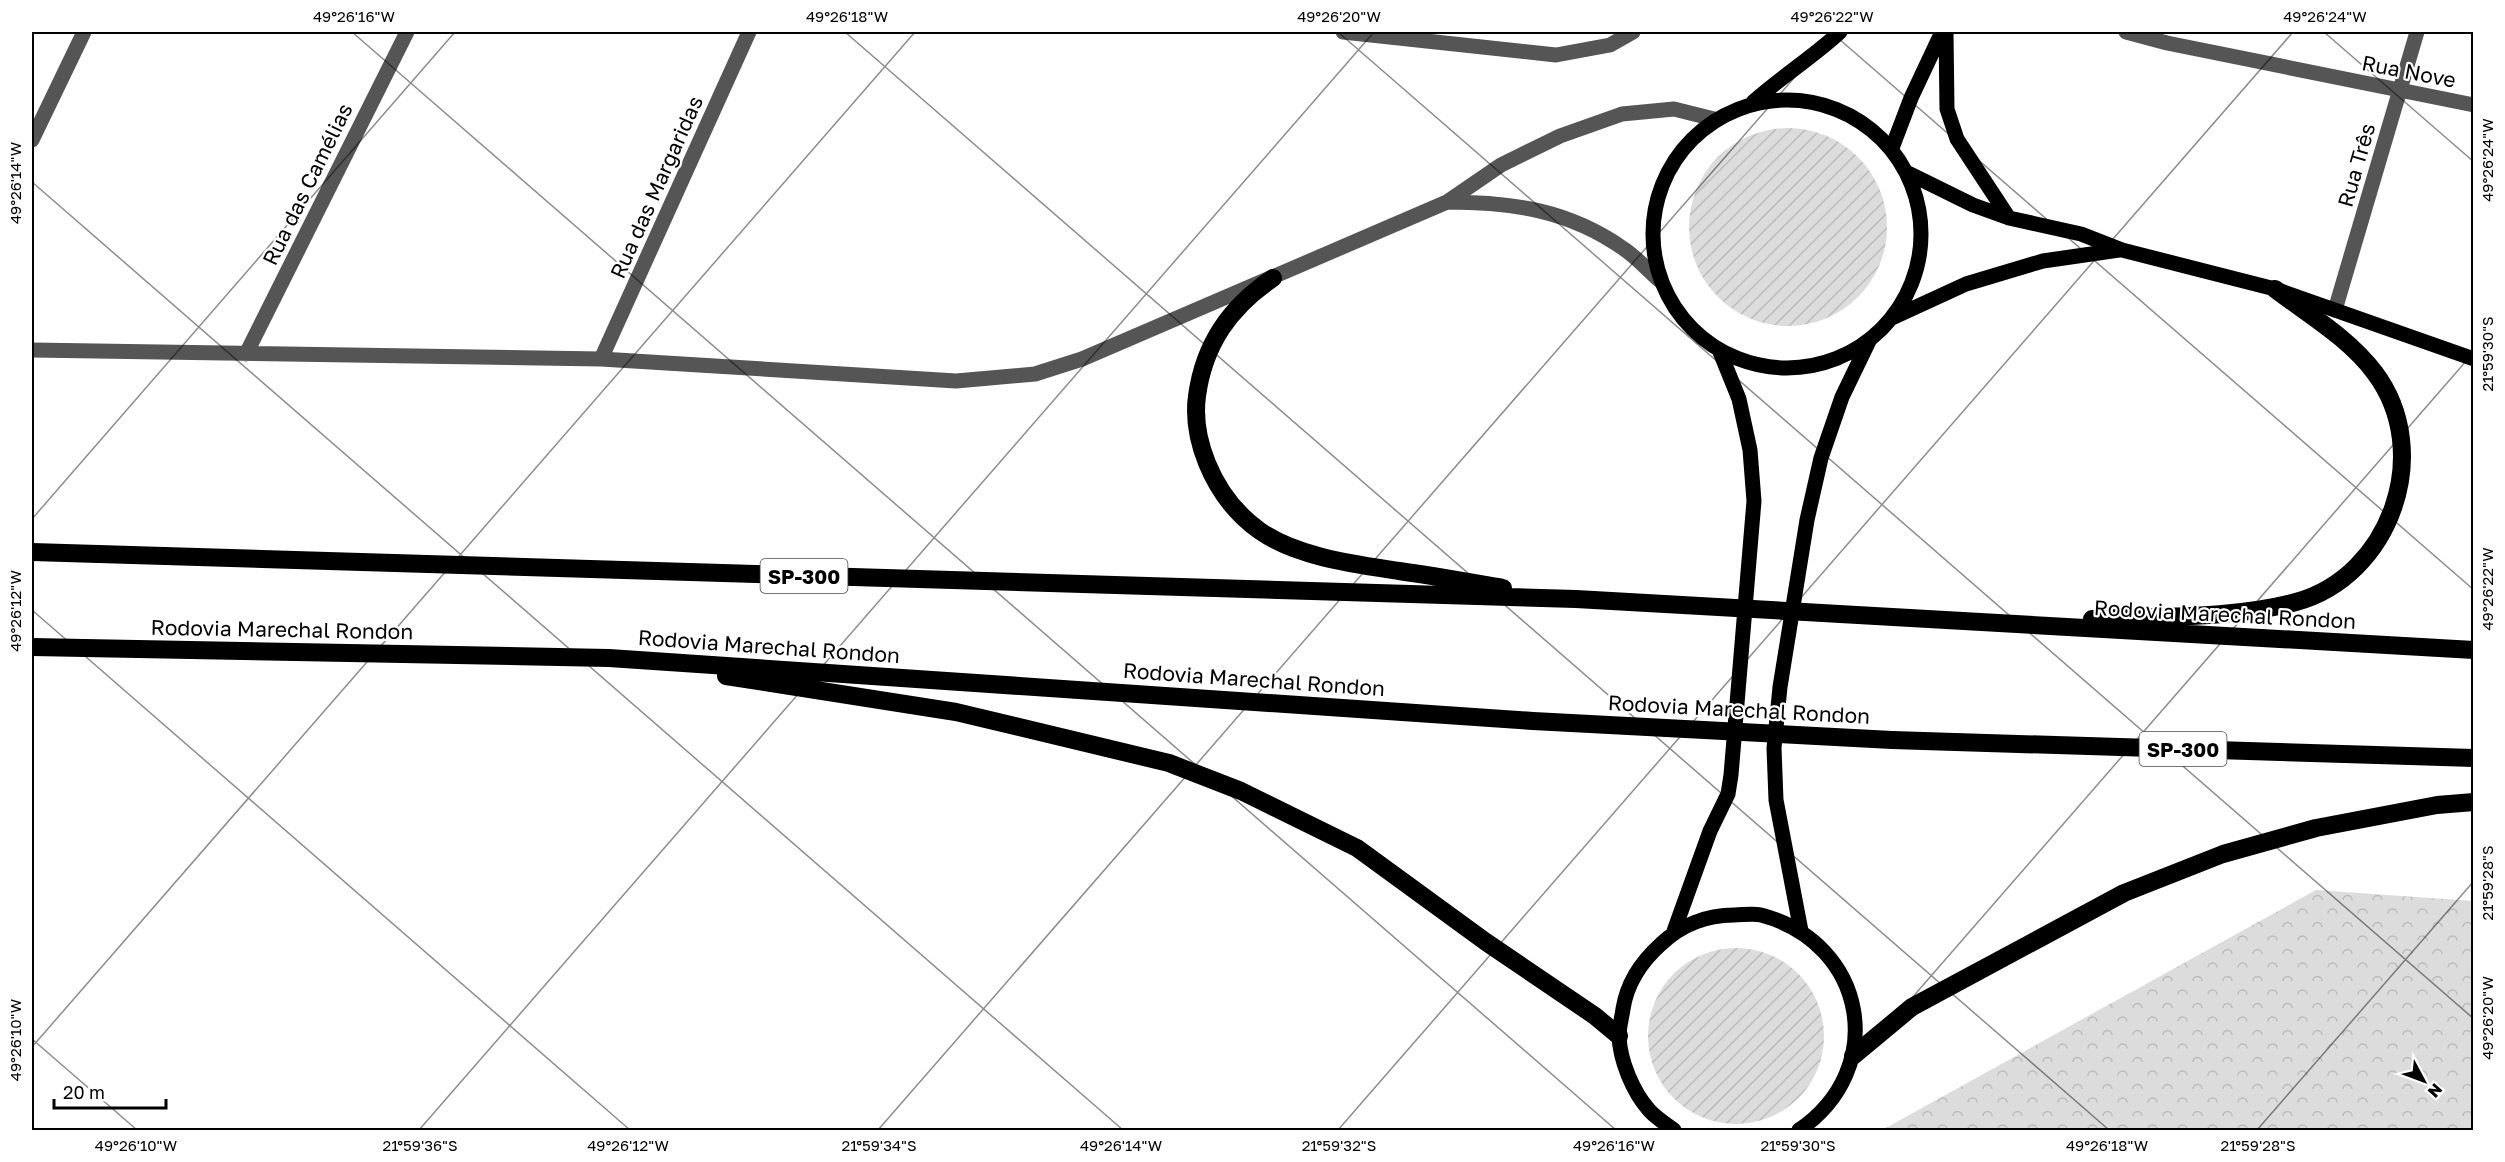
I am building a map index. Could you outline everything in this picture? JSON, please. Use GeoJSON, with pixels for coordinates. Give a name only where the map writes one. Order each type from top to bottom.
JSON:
{"type":"FeatureCollection","features":[{"type":"Feature","properties":{"kind":"highway"},"geometry":{"type":"LineString","coordinates":[[1273,278],[1252,292],[1218,330],[1199,376],[1197,427],[1202,451],[1216,482],[1241,515],[1260,531],[1282,543],[1340,561],[1576,599]]}},
{"type":"Feature","properties":{"kind":"highway"},"geometry":{"type":"LineString","coordinates":[[1997,624],[2234,612],[2297,602],[2342,579],[2361,562],[2377,542],[2390,520],[2398,496],[2403,471],[2398,420],[2389,396],[2376,374],[2360,354],[2275,289]]}},
{"type":"Feature","properties":{"kind":"highway","name":"Rodovia Marechal Rondon"},"geometry":{"type":"LineString","coordinates":[[32,552],[1576,599],[2474,650]]}},
{"type":"Feature","properties":{"kind":"highway","name":"Rodovia Marechal Rondon"},"geometry":{"type":"LineString","coordinates":[[32,647],[609,658],[1533,721],[1892,740],[2474,758]]}},
{"type":"Feature","properties":{"kind":"highway"},"geometry":{"type":"LineString","coordinates":[[609,658],[956,712],[1169,763],[1241,791],[1357,848],[1486,942],[1595,1016],[1619,1036]]}},
{"type":"Feature","properties":{"kind":"highway"},"geometry":{"type":"LineString","coordinates":[[1853,1056],[1912,1006],[2124,893],[2223,854],[2316,828],[2438,805],[2474,802]]}},
{"type":"Feature","properties":{"kind":"main road"},"geometry":{"type":"LineString","coordinates":[[1753,102],[1805,99],[1853,115],[1893,148],[1908,173],[1922,222],[1916,273],[1892,318],[1870,339],[1835,359],[1797,368],[1757,366],[1720,352],[1683,321],[1659,280],[1652,219],[1671,162],[1714,119],[1753,102],[1840,32]]}},
{"type":"Feature","properties":{"kind":"main road"},"geometry":{"type":"LineString","coordinates":[[1893,148],[1911,98],[1943,32]]}},
{"type":"Feature","properties":{"kind":"main road"},"geometry":{"type":"LineString","coordinates":[[1943,32],[1947,109],[1957,139],[2009,218]]}},
{"type":"Feature","properties":{"kind":"main road"},"geometry":{"type":"LineString","coordinates":[[1908,173],[1972,205],[2009,218],[2081,234],[2122,249],[2275,289],[2474,358]]}},
{"type":"Feature","properties":{"kind":"main road"},"geometry":{"type":"LineString","coordinates":[[1892,318],[1966,284],[2043,261],[2122,249]]}},
{"type":"Feature","properties":{"kind":"main road"},"geometry":{"type":"LineString","coordinates":[[1801,931],[1776,800],[1774,748],[1780,687],[1807,520],[1821,458],[1842,397],[1870,339]]}},
{"type":"Feature","properties":{"kind":"main road"},"geometry":{"type":"LineString","coordinates":[[1674,931],[1710,831],[1728,795],[1754,501],[1750,450],[1739,399],[1720,352]]}},
{"type":"Feature","properties":{"kind":"main road"},"geometry":{"type":"LineString","coordinates":[[1674,1131],[1649,1110],[1628,1076],[1619,1036],[1625,995],[1644,959],[1674,931],[1715,915],[1760,914],[1801,931],[1828,955],[1847,985],[1856,1020],[1853,1056],[1840,1089],[1818,1118],[1799,1131]]}},
{"type":"Feature","properties":{"kind":"street"},"geometry":{"type":"LineString","coordinates":[[32,140],[84,32]]}},
{"type":"Feature","properties":{"kind":"street","name":"Rua das Camélias"},"geometry":{"type":"LineString","coordinates":[[246,354],[406,32]]}},
{"type":"Feature","properties":{"kind":"street","name":"Rua das Margaridas"},"geometry":{"type":"LineString","coordinates":[[601,359],[749,32]]}},
{"type":"Feature","properties":{"kind":"street"},"geometry":{"type":"LineString","coordinates":[[1343,32],[1556,56],[1610,45],[1633,32]]}},
{"type":"Feature","properties":{"kind":"street","name":"Rua Nove"},"geometry":{"type":"LineString","coordinates":[[2126,32],[2167,43],[2474,105]]}},
{"type":"Feature","properties":{"kind":"street","name":"Rua Três"},"geometry":{"type":"LineString","coordinates":[[2336,310],[2417,32]]}},
{"type":"Feature","properties":{"kind":"street"},"geometry":{"type":"LineString","coordinates":[[32,350],[601,359],[956,381],[1035,374],[1082,359],[1447,202],[1501,165],[1560,136],[1622,114],[1674,109],[1714,119]]}},
{"type":"Feature","properties":{"kind":"street"},"geometry":{"type":"LineString","coordinates":[[1447,202],[1494,202],[1540,210],[1573,222],[1624,249],[1659,280]]}},
{"type":"Feature","properties":{"kind":"green space"},"geometry":{"type":"Polygon","coordinates":[[[1788,128],[1817,132],[1835,140],[1858,157],[1875,180],[1883,198],[1887,227],[1883,256],[1875,274],[1858,297],[1835,314],[1817,322],[1788,326],[1759,322],[1741,314],[1718,297],[1701,274],[1693,256],[1689,227],[1693,198],[1701,180],[1718,157],[1741,140],[1759,132],[1788,128]]]}},
{"type":"Feature","properties":{"kind":"green space"},"geometry":{"type":"Polygon","coordinates":[[[2316,890],[2473,901],[2473,1130],[1882,1130],[2316,890]]]}},
{"type":"Feature","properties":{"kind":"green space"},"geometry":{"type":"Polygon","coordinates":[[[1736,948],[1753,949],[1770,954],[1798,974],[1818,1002],[1823,1019],[1823,1053],[1818,1070],[1798,1098],[1770,1118],[1753,1123],[1736,1124],[1719,1123],[1702,1118],[1674,1098],[1654,1070],[1649,1053],[1648,1036],[1649,1019],[1654,1002],[1674,974],[1702,954],[1719,949],[1736,948]]]}}]}
